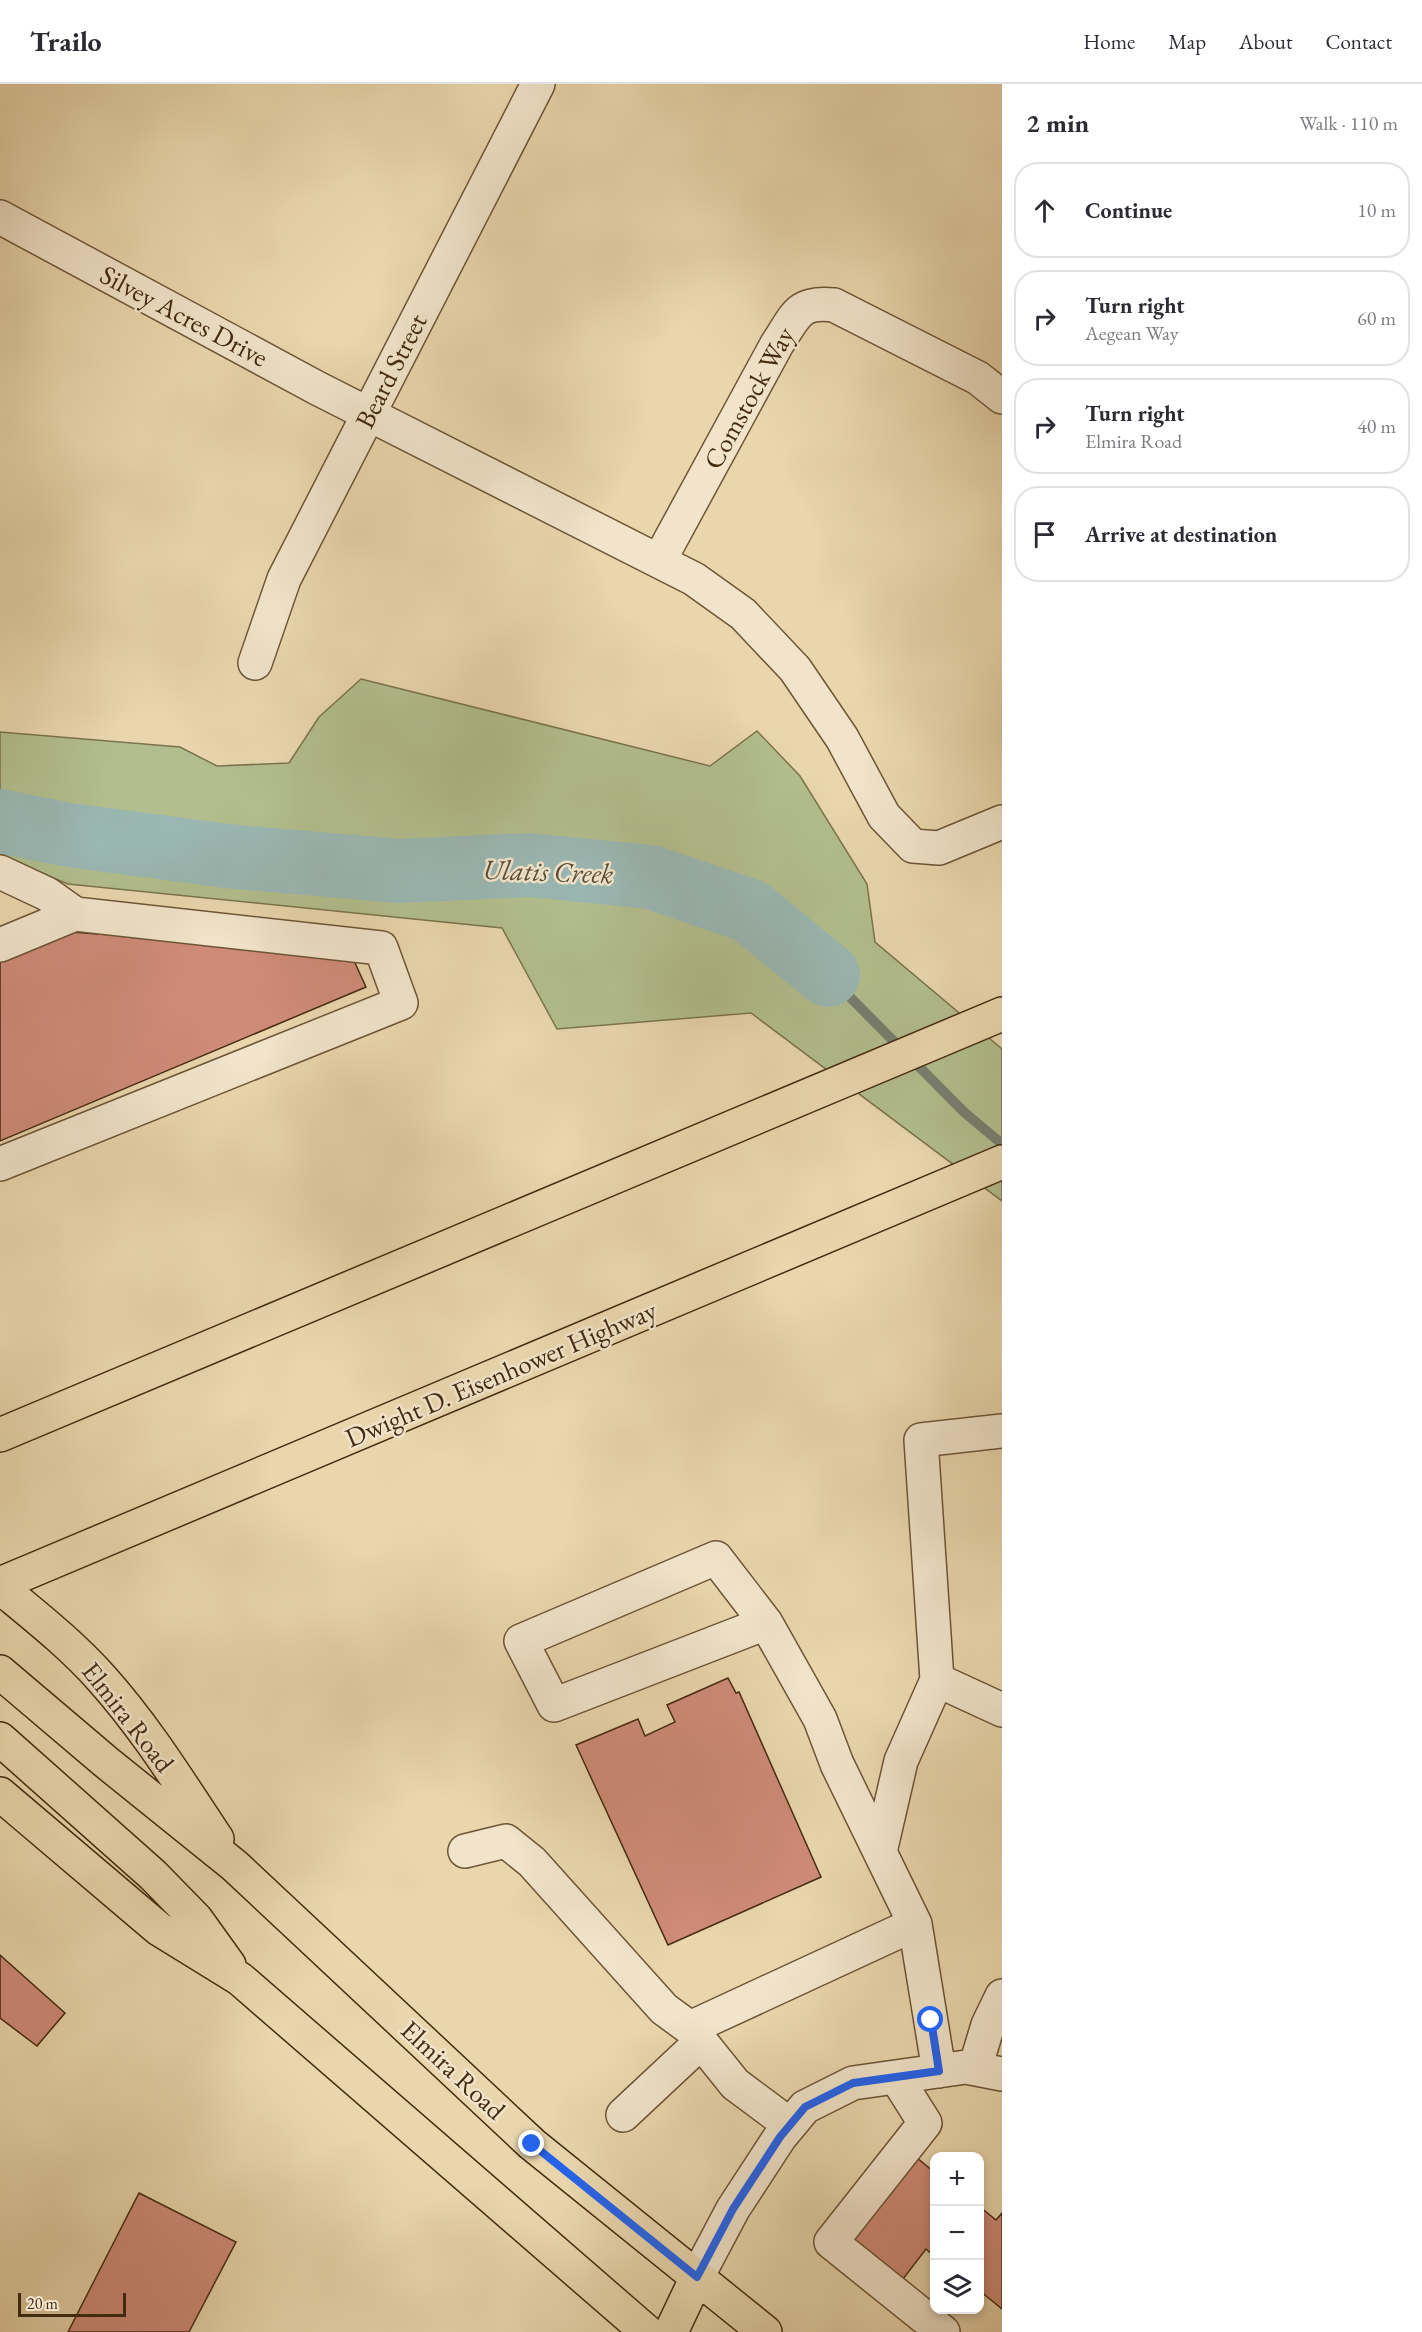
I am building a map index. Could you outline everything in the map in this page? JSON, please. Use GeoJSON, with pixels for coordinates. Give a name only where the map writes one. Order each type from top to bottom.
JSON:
{"type":"FeatureCollection","features":[{"type":"Feature","properties":{"kind":"main road"},"geometry":{"type":"LineString","coordinates":[[0,1435],[1002,1014]]}},
{"type":"Feature","properties":{"kind":"main road","name":"Dwight D. Eisenhower Highway"},"geometry":{"type":"LineString","coordinates":[[0,1586],[92,1545],[1002,1162]]}},
{"type":"Feature","properties":{"kind":"main road","name":"Elmira Road"},"geometry":{"type":"LineString","coordinates":[[0,1586],[63,1640],[102,1678],[160,1754],[235,1866]]}},
{"type":"Feature","properties":{"kind":"main road","name":"Elmira Road"},"geometry":{"type":"LineString","coordinates":[[0,1672],[106,1762],[235,1866],[532,2144],[765,2332]]}},
{"type":"Feature","properties":{"kind":"main road"},"geometry":{"type":"LineString","coordinates":[[0,1739],[153,1875],[196,1919],[240,1979]]}},
{"type":"Feature","properties":{"kind":"main road"},"geometry":{"type":"LineString","coordinates":[[0,1794],[159,1929],[240,1979],[647,2332]]}},
{"type":"Feature","properties":{"kind":"main road"},"geometry":{"type":"LineString","coordinates":[[671,2332],[697,2277]]}},
{"type":"Feature","properties":{"kind":"street","name":"Beard Street"},"geometry":{"type":"LineString","coordinates":[[255,663],[284,579],[538,84]]}},
{"type":"Feature","properties":{"kind":"street","name":"Silvey Acres Drive"},"geometry":{"type":"LineString","coordinates":[[0,217],[369,414]]}},
{"type":"Feature","properties":{"kind":"street","name":"Comstock Way"},"geometry":{"type":"LineString","coordinates":[[659,561],[777,344],[798,312],[813,303],[834,305],[978,378],[1002,397]]}},
{"type":"Feature","properties":{"kind":"street"},"geometry":{"type":"LineString","coordinates":[[369,414],[694,579],[743,614],[795,669],[842,738],[884,816],[913,846],[939,848],[1002,822]]}},
{"type":"Feature","properties":{"kind":"street"},"geometry":{"type":"LineString","coordinates":[[0,872],[47,894],[75,914]]}},
{"type":"Feature","properties":{"kind":"street"},"geometry":{"type":"LineString","coordinates":[[0,945],[75,914],[381,948],[401,1003],[0,1164]]}},
{"type":"Feature","properties":{"kind":"street"},"geometry":{"type":"LineString","coordinates":[[880,1852],[901,1761],[938,1680],[921,1440],[1002,1431]]}},
{"type":"Feature","properties":{"kind":"street"},"geometry":{"type":"LineString","coordinates":[[766,1623],[554,1705],[521,1641],[716,1558],[766,1623],[820,1719],[837,1764],[915,1923],[939,2071]]}},
{"type":"Feature","properties":{"kind":"street"},"geometry":{"type":"LineString","coordinates":[[938,1680],[1002,1710]]}},
{"type":"Feature","properties":{"kind":"street"},"geometry":{"type":"LineString","coordinates":[[465,1851],[506,1841],[531,1862],[664,2009],[695,2035],[735,2084],[790,2125]]}},
{"type":"Feature","properties":{"kind":"street"},"geometry":{"type":"LineString","coordinates":[[623,2115],[695,2035],[915,1923]]}},
{"type":"Feature","properties":{"kind":"street"},"geometry":{"type":"LineString","coordinates":[[697,2277],[733,2209],[790,2125],[805,2107],[853,2083],[966,2067],[989,2071],[988,2025],[1002,1996]]}},
{"type":"Feature","properties":{"kind":"street"},"geometry":{"type":"LineString","coordinates":[[896,2077],[925,2122],[831,2241],[943,2332]]}},
{"type":"Feature","properties":{"kind":"green space"},"geometry":{"type":"Polygon","coordinates":[[[361,679],[710,766],[757,731],[800,776],[867,884],[875,942],[1002,1049],[1002,1201],[751,1013],[557,1029],[502,928],[68,884],[0,856],[0,732],[180,747],[217,766],[289,763],[319,717],[361,679]]]}},
{"type":"Feature","properties":{"kind":"building"},"geometry":{"type":"Polygon","coordinates":[[[71,932],[350,952],[366,987],[0,1141],[0,961],[71,932]]]}},
{"type":"Feature","properties":{"kind":"building"},"geometry":{"type":"Polygon","coordinates":[[[728,1678],[736,1693],[739,1692],[821,1877],[668,1945],[576,1745],[638,1719],[645,1736],[675,1722],[667,1705],[728,1678]]]}},
{"type":"Feature","properties":{"kind":"building"},"geometry":{"type":"Polygon","coordinates":[[[0,1955],[65,2013],[37,2046],[0,2018],[0,1955]]]}},
{"type":"Feature","properties":{"kind":"building"},"geometry":{"type":"Polygon","coordinates":[[[910,2152],[930,2169],[930,2252],[926,2249],[903,2279],[846,2234],[910,2152]]]}},
{"type":"Feature","properties":{"kind":"building"},"geometry":{"type":"Polygon","coordinates":[[[139,2193],[236,2242],[189,2332],[68,2332],[139,2193]]]}},
{"type":"Feature","properties":{"kind":"building"},"geometry":{"type":"Polygon","coordinates":[[[984,2210],[996,2220],[1002,2213],[1002,2309],[984,2294],[984,2210]]]}},
{"type":"Feature","properties":{"kind":"waterway","name":"Ulatis Creek"},"geometry":{"type":"LineString","coordinates":[[0,821],[69,835],[227,856],[398,871],[529,865],[651,877],[750,911],[828,975]]}},
{"type":"Feature","properties":{"kind":"waterway","name":"Ulatis Creek"},"geometry":{"type":"LineString","coordinates":[[828,975],[964,1112],[1002,1144]]}},
{"type":"Feature","properties":{"kind":"route"},"geometry":{"type":"LineString","coordinates":[[532,2144],[697,2277],[733,2209],[780,2137],[805,2107],[853,2083],[939,2071],[931,2020]]}}]}
